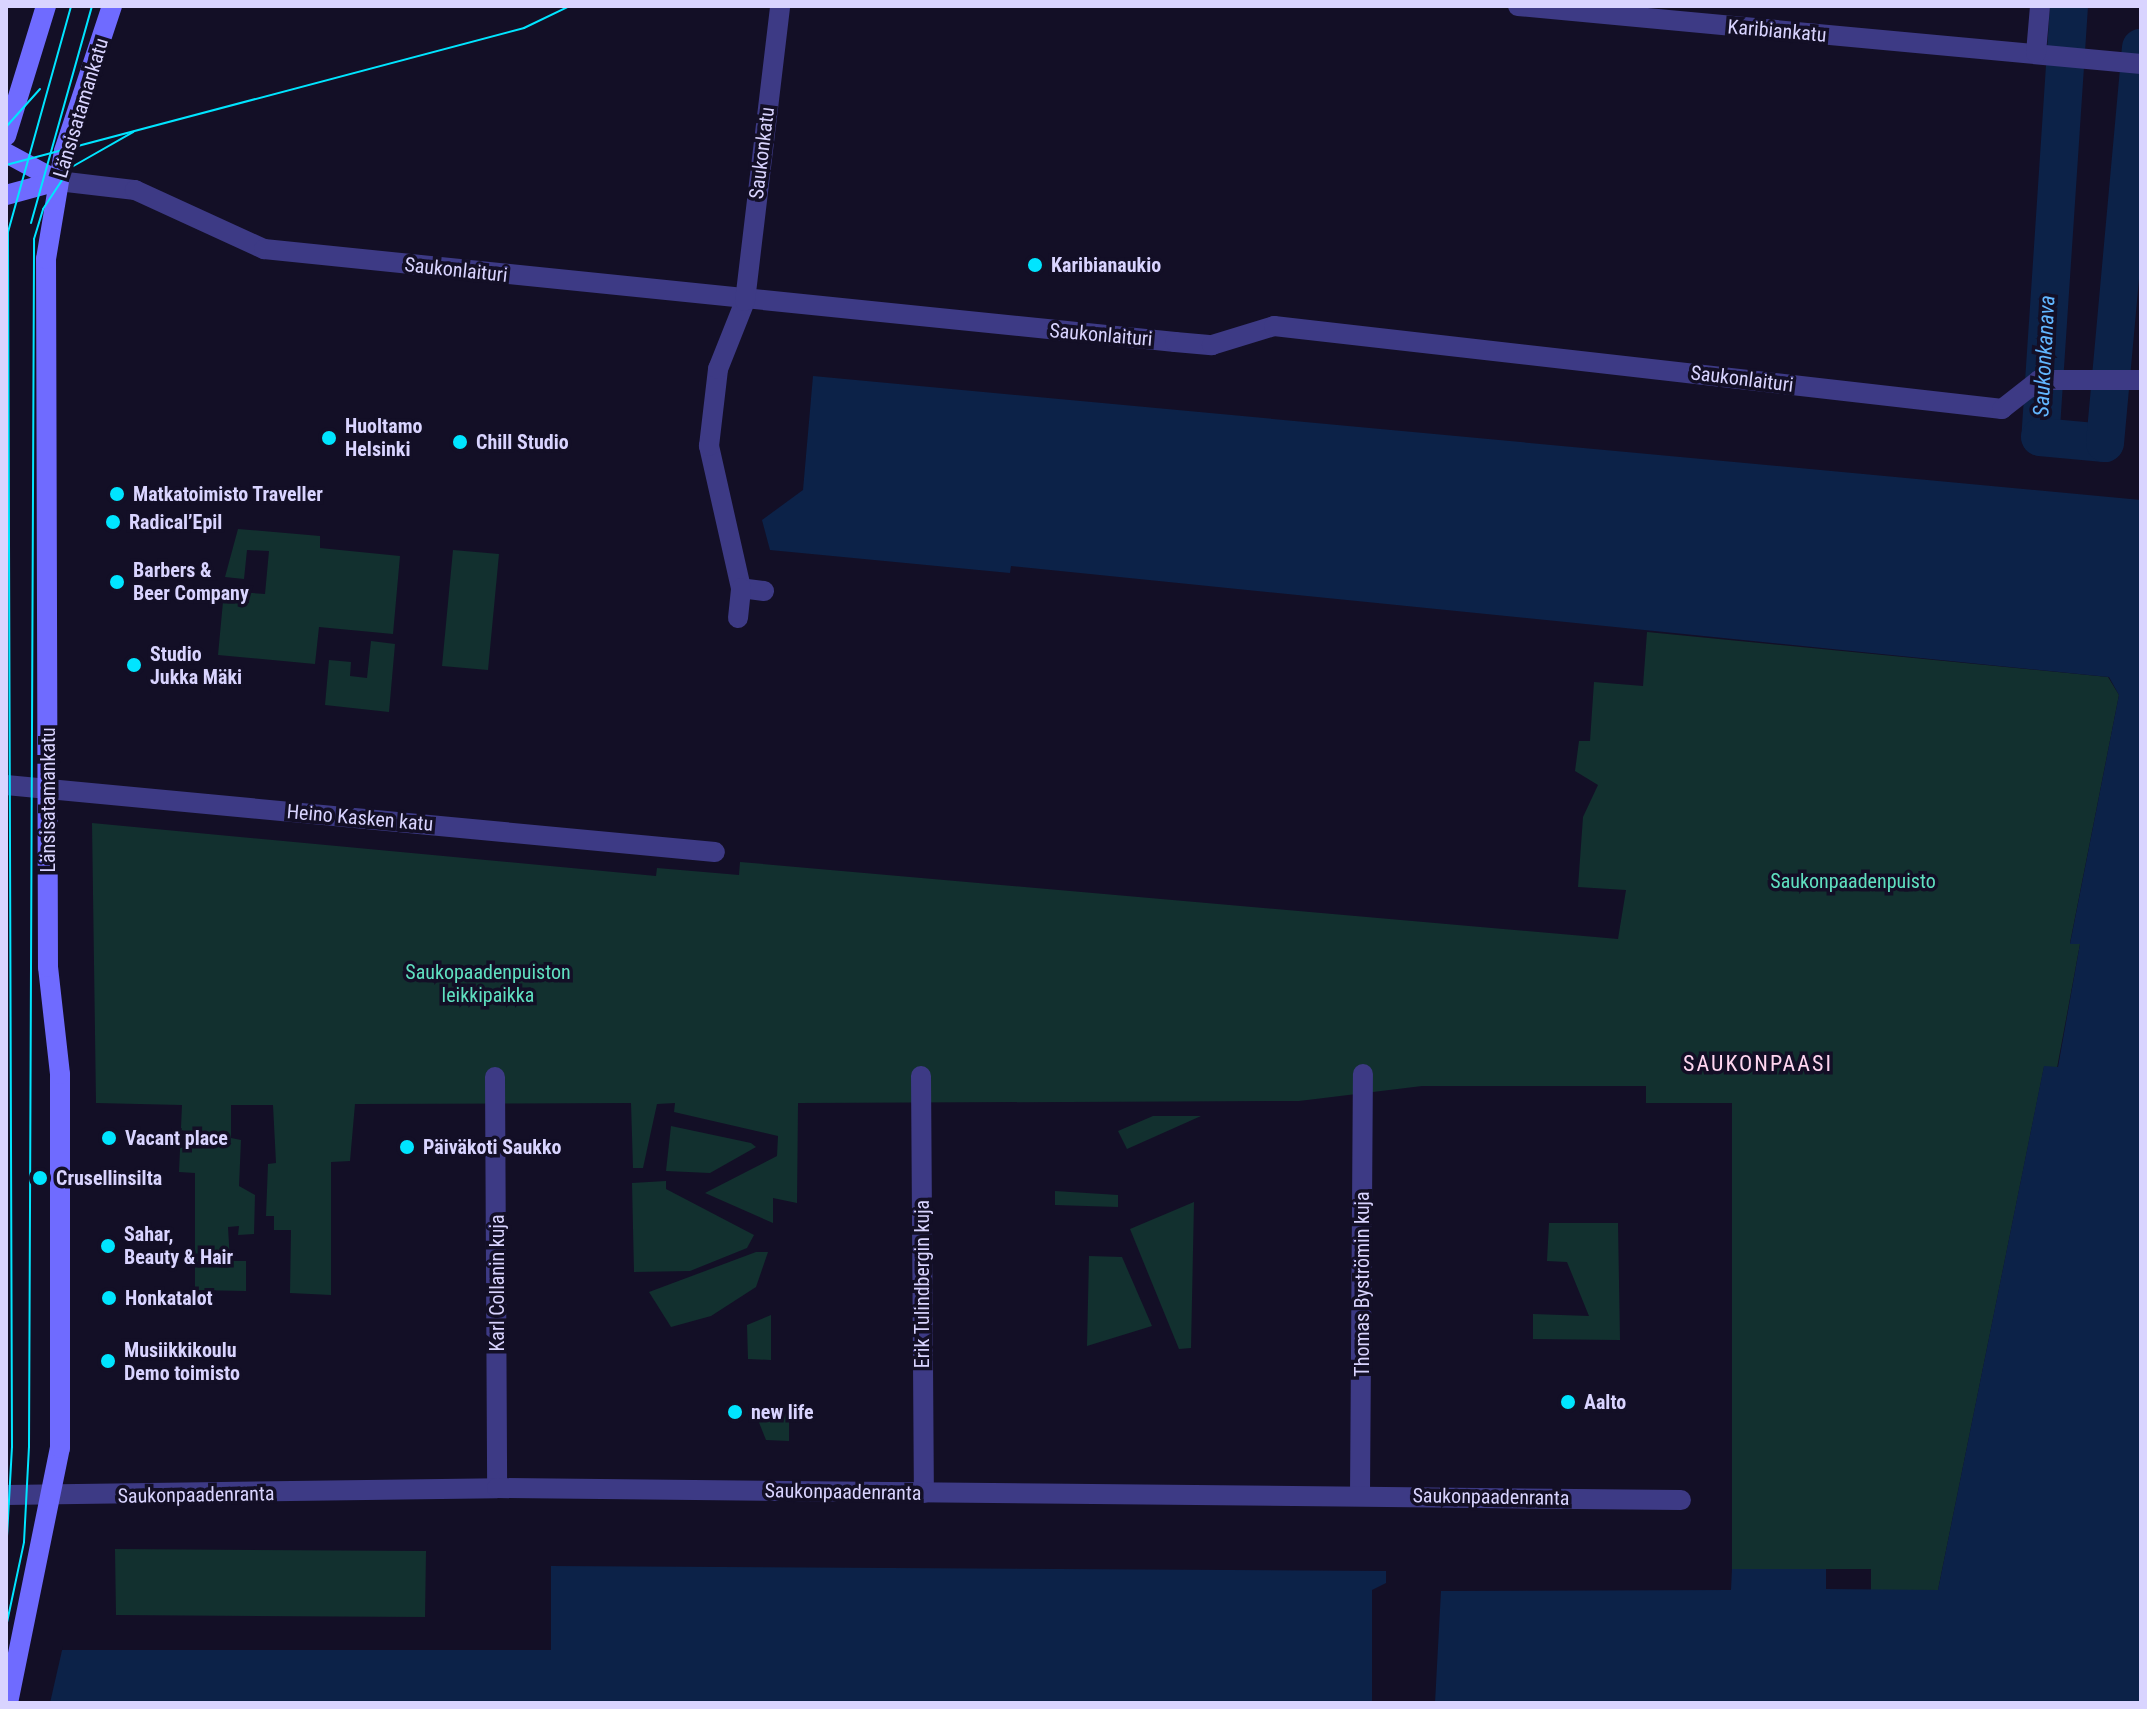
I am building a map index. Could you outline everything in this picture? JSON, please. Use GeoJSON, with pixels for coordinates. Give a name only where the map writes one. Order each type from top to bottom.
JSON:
{"type":"FeatureCollection","features":[{"type":"Feature","properties":{"kind":"main road"},"geometry":{"type":"LineString","coordinates":[[6,136],[46,6]]}},
{"type":"Feature","properties":{"kind":"main road","name":"Länsisatamankatu"},"geometry":{"type":"LineString","coordinates":[[8,1703],[56,1496],[60,1074],[48,967],[46,259],[58,181],[112,6]]}},
{"type":"Feature","properties":{"kind":"main road"},"geometry":{"type":"LineString","coordinates":[[6,153],[58,181]]}},
{"type":"Feature","properties":{"kind":"main road"},"geometry":{"type":"LineString","coordinates":[[6,195],[58,181]]}},
{"type":"Feature","properties":{"kind":"street","name":"Saukonkatu"},"geometry":{"type":"LineString","coordinates":[[741,588],[709,446],[718,369],[745,301],[780,6]]}},
{"type":"Feature","properties":{"kind":"street","name":"Karibiankatu"},"geometry":{"type":"LineString","coordinates":[[1518,6],[2141,64]]}},
{"type":"Feature","properties":{"kind":"street"},"geometry":{"type":"LineString","coordinates":[[2040,6],[2040,53]]}},
{"type":"Feature","properties":{"kind":"street","name":"Saukonlaituri"},"geometry":{"type":"LineString","coordinates":[[58,181],[135,190],[264,249],[745,301],[1212,345],[1274,326],[2002,409],[2039,380],[2141,380]]}},
{"type":"Feature","properties":{"kind":"street"},"geometry":{"type":"LineString","coordinates":[[738,618],[741,588],[764,591]]}},
{"type":"Feature","properties":{"kind":"street","name":"Heino Kasken katu"},"geometry":{"type":"LineString","coordinates":[[6,785],[715,852]]}},
{"type":"Feature","properties":{"kind":"street","name":"Thomas Byströmin kuja"},"geometry":{"type":"LineString","coordinates":[[1360,1494],[1363,1074]]}},
{"type":"Feature","properties":{"kind":"street","name":"Erik Tulindbergin kuja"},"geometry":{"type":"LineString","coordinates":[[921,1076],[924,1493]]}},
{"type":"Feature","properties":{"kind":"street","name":"Karl Collanin kuja"},"geometry":{"type":"LineString","coordinates":[[495,1077],[497,1488]]}},
{"type":"Feature","properties":{"kind":"street","name":"Saukonpaadenranta"},"geometry":{"type":"LineString","coordinates":[[6,1495],[497,1488],[1360,1494],[1681,1500]]}},
{"type":"Feature","properties":{"kind":"green space"},"geometry":{"type":"Polygon","coordinates":[[[238,529],[320,536],[320,548],[400,556],[393,634],[319,627],[315,664],[218,655],[224,591],[265,594],[269,551],[247,550],[244,579],[225,577],[238,529]]]}},
{"type":"Feature","properties":{"kind":"green space"},"geometry":{"type":"Polygon","coordinates":[[[453,550],[499,554],[488,670],[442,666],[453,550]]]}},
{"type":"Feature","properties":{"kind":"green space","name":"Saukonpaadenpuisto"},"geometry":{"type":"Polygon","coordinates":[[[1647,632],[2108,677],[2119,695],[2070,943],[2080,944],[2057,1068],[2044,1067],[1938,1590],[1871,1590],[1871,1569],[1732,1569],[1732,1103],[1646,1103],[1646,1086],[1422,1086],[1299,1101],[798,1103],[797,1203],[773,1198],[773,1223],[705,1193],[777,1156],[778,1136],[674,1112],[675,1103],[657,1104],[643,1168],[633,1168],[631,1103],[355,1104],[350,1161],[331,1162],[331,1295],[290,1293],[291,1230],[274,1230],[274,1216],[266,1216],[268,1164],[276,1163],[273,1105],[231,1105],[231,1138],[241,1140],[239,1186],[255,1195],[254,1234],[238,1235],[239,1226],[228,1227],[230,1261],[246,1261],[246,1291],[195,1290],[195,1173],[179,1172],[182,1105],[96,1103],[92,823],[656,876],[657,868],[739,875],[740,862],[1618,939],[1626,890],[1578,887],[1583,817],[1598,785],[1575,771],[1579,741],[1590,741],[1594,682],[1643,686],[1647,632]]]}},
{"type":"Feature","properties":{"kind":"green space"},"geometry":{"type":"Polygon","coordinates":[[[371,641],[395,644],[389,712],[325,705],[329,660],[351,662],[350,676],[367,678],[371,641]]]}},
{"type":"Feature","properties":{"kind":"green space"},"geometry":{"type":"Polygon","coordinates":[[[1153,1116],[1201,1116],[1127,1149],[1118,1131],[1153,1116]]]}},
{"type":"Feature","properties":{"kind":"green space"},"geometry":{"type":"Polygon","coordinates":[[[671,1126],[751,1143],[756,1147],[710,1173],[666,1171],[671,1126]]]}},
{"type":"Feature","properties":{"kind":"green space"},"geometry":{"type":"Polygon","coordinates":[[[666,1181],[666,1189],[754,1235],[747,1248],[690,1271],[634,1272],[632,1183],[666,1181]]]}},
{"type":"Feature","properties":{"kind":"green space"},"geometry":{"type":"Polygon","coordinates":[[[1055,1191],[1118,1195],[1118,1207],[1055,1205],[1055,1191]]]}},
{"type":"Feature","properties":{"kind":"green space"},"geometry":{"type":"Polygon","coordinates":[[[1194,1202],[1191,1348],[1179,1349],[1130,1229],[1194,1202]]]}},
{"type":"Feature","properties":{"kind":"green space"},"geometry":{"type":"Polygon","coordinates":[[[1549,1223],[1618,1223],[1620,1340],[1533,1339],[1533,1314],[1589,1316],[1567,1262],[1547,1261],[1549,1223]]]}},
{"type":"Feature","properties":{"kind":"green space"},"geometry":{"type":"Polygon","coordinates":[[[756,1252],[768,1252],[756,1287],[711,1316],[671,1327],[649,1292],[756,1252]]]}},
{"type":"Feature","properties":{"kind":"green space"},"geometry":{"type":"Polygon","coordinates":[[[1089,1256],[1122,1257],[1152,1326],[1087,1346],[1089,1256]]]}},
{"type":"Feature","properties":{"kind":"green space"},"geometry":{"type":"Polygon","coordinates":[[[771,1315],[771,1360],[748,1359],[747,1325],[771,1315]]]}},
{"type":"Feature","properties":{"kind":"green space"},"geometry":{"type":"Polygon","coordinates":[[[789,1414],[789,1441],[766,1440],[756,1415],[789,1414]]]}},
{"type":"Feature","properties":{"kind":"green space"},"geometry":{"type":"Polygon","coordinates":[[[115,1549],[426,1551],[425,1617],[116,1615],[115,1549]]]}},
{"type":"Feature","properties":{"kind":"water"},"geometry":{"type":"Polygon","coordinates":[[[813,376],[2141,500],[2141,1703],[1435,1703],[1441,1591],[1731,1590],[1732,1569],[1826,1569],[1826,1589],[1938,1590],[2044,1066],[2058,1067],[2080,944],[2070,944],[2119,695],[2109,677],[1011,566],[1010,573],[770,550],[762,520],[803,490],[813,376]]]}},
{"type":"Feature","properties":{"kind":"water"},"geometry":{"type":"Polygon","coordinates":[[[551,1566],[1386,1571],[1386,1583],[1372,1590],[1372,1703],[6,1703],[6,1650],[551,1650],[551,1566]]]}},
{"type":"Feature","properties":{"kind":"pier"},"geometry":{"type":"Polygon","coordinates":[[[6,1646],[63,1646],[50,1703],[6,1703],[6,1646]]]}},
{"type":"Feature","properties":{"kind":"waterway","name":"Saukonkanava"},"geometry":{"type":"LineString","coordinates":[[2069,6],[2040,437],[2105,443],[2141,48]]}},
{"type":"Feature","properties":{"kind":"tram line"},"geometry":{"type":"LineString","coordinates":[[6,1554],[12,1447],[8,232],[71,6]]}},
{"type":"Feature","properties":{"kind":"tram line"},"geometry":{"type":"LineString","coordinates":[[31,223],[92,6]]}},
{"type":"Feature","properties":{"kind":"tram line"},"geometry":{"type":"LineString","coordinates":[[6,165],[524,28],[570,6]]}},
{"type":"Feature","properties":{"kind":"tram line"},"geometry":{"type":"LineString","coordinates":[[6,127],[40,89]]}},
{"type":"Feature","properties":{"kind":"tram line"},"geometry":{"type":"LineString","coordinates":[[6,1627],[24,1542],[29,1447],[34,239],[43,209],[70,168],[133,132]]}},
{"type":"Feature","properties":{"kind":"place","name":"Karibianaukio"},"geometry":{"type":"Point","coordinates":[1035,265]}},
{"type":"Feature","properties":{"kind":"place","name":"Huoltamo Helsinki"},"geometry":{"type":"Point","coordinates":[329,438]}},
{"type":"Feature","properties":{"kind":"place","name":"Chill Studio"},"geometry":{"type":"Point","coordinates":[460,442]}},
{"type":"Feature","properties":{"kind":"place","name":"Matkatoimisto Traveller"},"geometry":{"type":"Point","coordinates":[117,494]}},
{"type":"Feature","properties":{"kind":"place","name":"Radical’Epil"},"geometry":{"type":"Point","coordinates":[113,522]}},
{"type":"Feature","properties":{"kind":"place","name":"Barbers & Beer Company"},"geometry":{"type":"Point","coordinates":[117,582]}},
{"type":"Feature","properties":{"kind":"place","name":"Studio Jukka Mäki"},"geometry":{"type":"Point","coordinates":[134,665]}},
{"type":"Feature","properties":{"kind":"place","name":"Vacant place"},"geometry":{"type":"Point","coordinates":[109,1138]}},
{"type":"Feature","properties":{"kind":"place","name":"Päiväkoti Saukko"},"geometry":{"type":"Point","coordinates":[407,1147]}},
{"type":"Feature","properties":{"kind":"place","name":"Crusellinsilta"},"geometry":{"type":"Point","coordinates":[40,1178]}},
{"type":"Feature","properties":{"kind":"place","name":"Sahar, Beauty & Hair"},"geometry":{"type":"Point","coordinates":[108,1246]}},
{"type":"Feature","properties":{"kind":"place","name":"Honkatalot"},"geometry":{"type":"Point","coordinates":[109,1298]}},
{"type":"Feature","properties":{"kind":"place","name":"Musiikkikoulu Demo toimisto"},"geometry":{"type":"Point","coordinates":[108,1361]}},
{"type":"Feature","properties":{"kind":"place","name":"Aalto"},"geometry":{"type":"Point","coordinates":[1568,1402]}},
{"type":"Feature","properties":{"kind":"place","name":"new life"},"geometry":{"type":"Point","coordinates":[735,1412]}},
{"type":"Feature","properties":{"kind":"district","name":"SAUKONPAASI"},"geometry":{"type":"Point","coordinates":[1758,1064]}},
{"type":"Feature","properties":{"kind":"park label","name":"Saukopaadenpuiston leikkipaikka"},"geometry":{"type":"Point","coordinates":[488,984]}}]}
